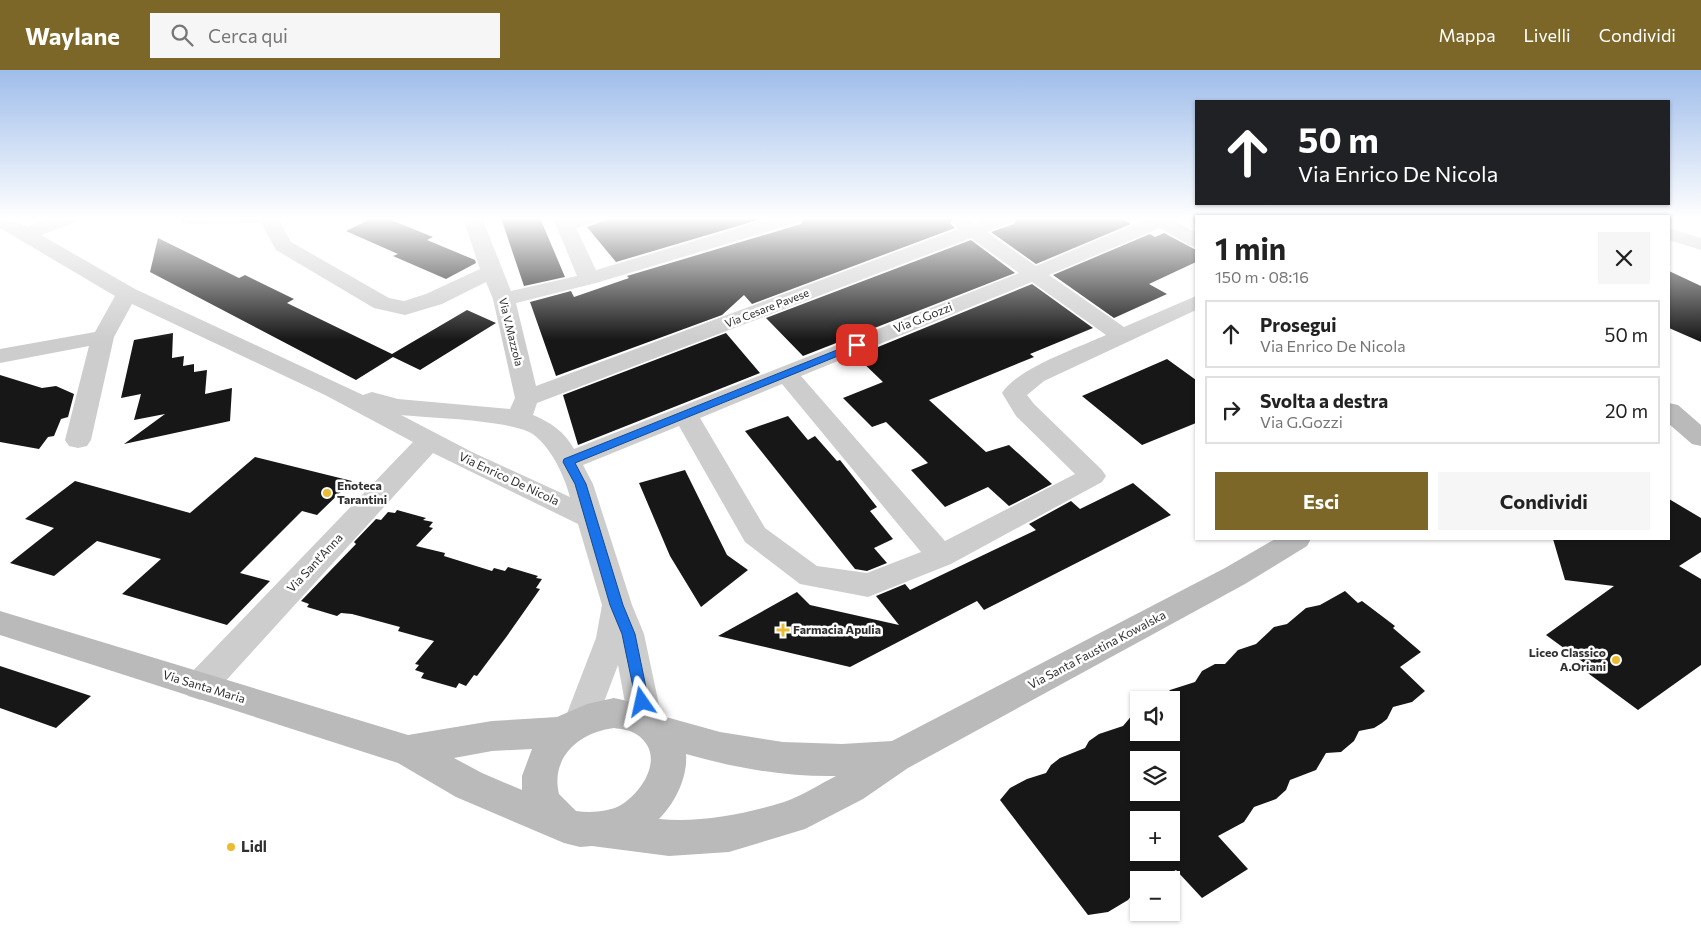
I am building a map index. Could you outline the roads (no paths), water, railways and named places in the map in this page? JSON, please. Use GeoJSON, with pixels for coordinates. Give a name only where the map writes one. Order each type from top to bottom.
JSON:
{"type":"FeatureCollection","features":[{"type":"Feature","properties":{"kind":"street","name":"Via Enrico De Nicola"},"geometry":{"type":"LineString","coordinates":[[63,258],[127,294],[334,390],[463,458],[590,518]]}},
{"type":"Feature","properties":{"kind":"street"},"geometry":{"type":"LineString","coordinates":[[305,258],[382,303],[404,308],[434,299],[491,271]]}},
{"type":"Feature","properties":{"kind":"street","name":"Via V.Mazzola"},"geometry":{"type":"LineString","coordinates":[[487,258],[504,299],[523,408]]}},
{"type":"Feature","properties":{"kind":"street"},"geometry":{"type":"LineString","coordinates":[[579,258],[588,280]]}},
{"type":"Feature","properties":{"kind":"street"},"geometry":{"type":"LineString","coordinates":[[504,299],[588,280],[659,258]]}},
{"type":"Feature","properties":{"kind":"street","name":"Via Cesare Pavese"},"geometry":{"type":"LineString","coordinates":[[523,408],[903,258]]}},
{"type":"Feature","properties":{"kind":"street"},"geometry":{"type":"LineString","coordinates":[[1012,258],[1122,336]]}},
{"type":"Feature","properties":{"kind":"street","name":"Via G.Gozzi"},"geometry":{"type":"LineString","coordinates":[[568,462],[1071,258]]}},
{"type":"Feature","properties":{"kind":"street"},"geometry":{"type":"LineString","coordinates":[[78,440],[103,337],[127,294]]}},
{"type":"Feature","properties":{"kind":"street"},"geometry":{"type":"LineString","coordinates":[[685,414],[755,535],[810,576],[868,585],[941,556],[1093,476],[1025,410],[1014,393],[1036,376],[1195,302]]}},
{"type":"Feature","properties":{"kind":"street"},"geometry":{"type":"LineString","coordinates":[[0,356],[103,337]]}},
{"type":"Feature","properties":{"kind":"street"},"geometry":{"type":"LineString","coordinates":[[786,374],[941,556]]}},
{"type":"Feature","properties":{"kind":"street","name":"Via Enrico De Nicola"},"geometry":{"type":"LineString","coordinates":[[334,390],[398,407],[523,408],[560,446],[580,484],[590,518]]}},
{"type":"Feature","properties":{"kind":"street"},"geometry":{"type":"LineString","coordinates":[[1670,412],[1687,429]]}},
{"type":"Feature","properties":{"kind":"street","name":"Via Sant'Anna"},"geometry":{"type":"LineString","coordinates":[[200,686],[430,440]]}},
{"type":"Feature","properties":{"kind":"street"},"geometry":{"type":"LineString","coordinates":[[590,518],[616,605],[628,634],[652,725],[667,745],[670,763],[666,782],[654,800],[638,816],[618,826],[580,828],[550,814],[541,799],[538,782],[542,764],[550,747],[572,727],[597,715],[614,713],[631,714],[652,725]]}},
{"type":"Feature","properties":{"kind":"street","name":"Via Santa Faustina Kowalska"},"geometry":{"type":"LineString","coordinates":[[580,828],[669,838],[729,834],[792,817],[850,787],[896,757],[1235,576],[1295,540]]}},
{"type":"Feature","properties":{"kind":"street"},"geometry":{"type":"LineString","coordinates":[[572,727],[612,638],[616,605]]}},
{"type":"Feature","properties":{"kind":"street","name":"Via Santa Maria"},"geometry":{"type":"LineString","coordinates":[[0,623],[408,751],[469,785],[580,828]]}},
{"type":"Feature","properties":{"kind":"street","name":"Via Santa Faustina Kowalska"},"geometry":{"type":"LineString","coordinates":[[652,725],[692,741],[760,754],[825,760],[896,757]]}},
{"type":"Feature","properties":{"kind":"street","name":"Via Santa Maria"},"geometry":{"type":"LineString","coordinates":[[408,751],[492,736],[572,727]]}},
{"type":"Feature","properties":{"kind":"place","name":"Enoteca Tarantini"},"geometry":{"type":"Point","coordinates":[327,493]}},
{"type":"Feature","properties":{"kind":"place","name":"Farmacia Apulia"},"geometry":{"type":"Point","coordinates":[783,630]}},
{"type":"Feature","properties":{"kind":"place","name":"Liceo Classico A.Oriani"},"geometry":{"type":"Point","coordinates":[1616,660]}},
{"type":"Feature","properties":{"kind":"place","name":"Lidl"},"geometry":{"type":"Point","coordinates":[231,847]}}]}
